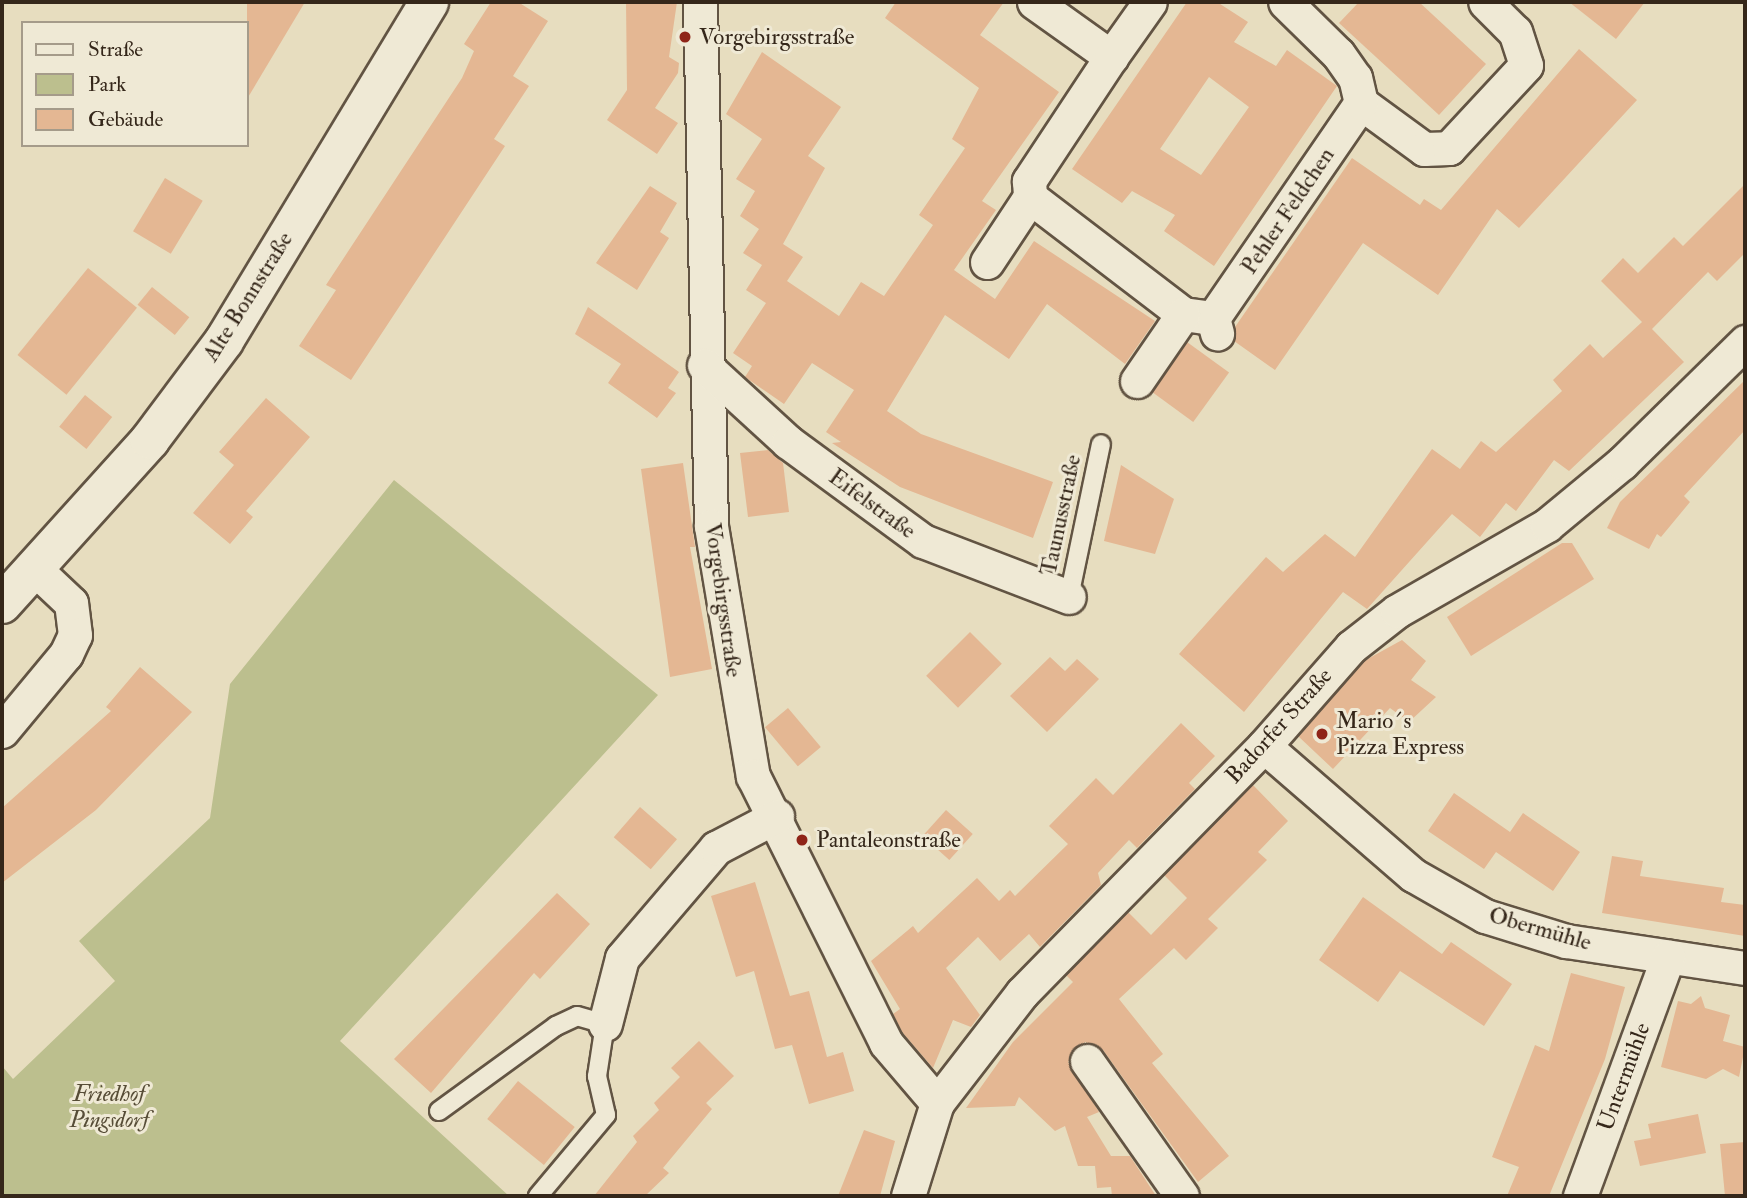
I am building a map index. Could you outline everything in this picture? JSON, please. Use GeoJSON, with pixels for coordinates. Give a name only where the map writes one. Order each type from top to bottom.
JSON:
{"type":"FeatureCollection","features":[{"type":"Feature","properties":{"kind":"main road","name":"Alte Bonnstraße"},"geometry":{"type":"LineString","coordinates":[[2,604],[150,440],[224,341],[429,2]]}},
{"type":"Feature","properties":{"kind":"street","name":"Vorgebirgsstraße"},"geometry":{"type":"LineString","coordinates":[[700,2],[704,365],[711,526],[734,678],[753,776],[777,816],[841,962],[886,1043],[937,1103]]}},
{"type":"Feature","properties":{"kind":"street"},"geometry":{"type":"LineString","coordinates":[[1034,2],[1111,57]]}},
{"type":"Feature","properties":{"kind":"street"},"geometry":{"type":"LineString","coordinates":[[987,262],[1030,197],[1029,181],[1150,2]]}},
{"type":"Feature","properties":{"kind":"street"},"geometry":{"type":"LineString","coordinates":[[1289,3],[1338,54],[1356,78],[1361,103],[1424,149],[1449,148],[1526,65],[1515,32],[1485,2]]}},
{"type":"Feature","properties":{"kind":"street","name":"Pehler Feldchen"},"geometry":{"type":"LineString","coordinates":[[1137,381],[1204,322],[1361,103]]}},
{"type":"Feature","properties":{"kind":"street"},"geometry":{"type":"LineString","coordinates":[[1030,197],[1204,322]]}},
{"type":"Feature","properties":{"kind":"street","name":"Badorfer Straße"},"geometry":{"type":"LineString","coordinates":[[908,1196],[937,1103],[1022,993],[1264,746],[1351,647],[1397,611],[1547,525],[1622,463],[1745,342]]}},
{"type":"Feature","properties":{"kind":"street","name":"Eifelstraße"},"geometry":{"type":"LineString","coordinates":[[704,365],[788,442],[923,541],[1069,597]]}},
{"type":"Feature","properties":{"kind":"street"},"geometry":{"type":"LineString","coordinates":[[2,731],[66,654],[75,635],[71,603],[34,568]]}},
{"type":"Feature","properties":{"kind":"street","name":"Obermühle"},"geometry":{"type":"LineString","coordinates":[[1264,746],[1413,875],[1485,916],[1566,941],[1745,968]]}},
{"type":"Feature","properties":{"kind":"street"},"geometry":{"type":"LineString","coordinates":[[605,1024],[621,958],[716,848],[777,816]]}},
{"type":"Feature","properties":{"kind":"street","name":"Untermühle"},"geometry":{"type":"LineString","coordinates":[[1580,1196],[1668,957]]}},
{"type":"Feature","properties":{"kind":"street"},"geometry":{"type":"LineString","coordinates":[[1087,1061],[1182,1196]]}},
{"type":"Feature","properties":{"kind":"lane","name":"Taunusstraße"},"geometry":{"type":"LineString","coordinates":[[1069,597],[1101,444]]}},
{"type":"Feature","properties":{"kind":"lane"},"geometry":{"type":"LineString","coordinates":[[439,1111],[556,1026],[577,1016],[605,1024],[597,1076],[606,1115],[538,1196]]}},
{"type":"Feature","properties":{"kind":"green space","name":"Friedhof Pingsdorf"},"geometry":{"type":"Polygon","coordinates":[[[394,480],[658,695],[340,1041],[509,1196],[2,1196],[2,1066],[13,1079],[115,981],[79,941],[210,818],[230,684],[394,480]]]}},
{"type":"Feature","properties":{"kind":"building"},"geometry":{"type":"Polygon","coordinates":[[[247,2],[305,2],[248,97],[248,21],[247,2]]]}},
{"type":"Feature","properties":{"kind":"building"},"geometry":{"type":"Polygon","coordinates":[[[491,2],[518,2],[548,21],[513,76],[529,86],[494,139],[505,146],[351,380],[299,346],[336,290],[326,285],[462,78],[474,51],[464,44],[491,2]]]}},
{"type":"Feature","properties":{"kind":"building"},"geometry":{"type":"Polygon","coordinates":[[[626,2],[677,2],[669,57],[679,63],[678,73],[655,108],[678,123],[657,154],[607,120],[627,90],[626,2]]]}},
{"type":"Feature","properties":{"kind":"building"},"geometry":{"type":"Polygon","coordinates":[[[896,2],[1004,2],[980,35],[1059,92],[982,201],[996,210],[954,270],[995,299],[1034,241],[1155,321],[1125,364],[1047,304],[1009,359],[945,315],[887,411],[921,434],[1053,482],[1033,538],[900,487],[832,443],[841,442],[826,432],[854,390],[812,363],[784,404],[745,377],[752,366],[733,353],[766,303],[746,290],[762,265],[743,253],[759,229],[740,216],[755,191],[736,179],[762,139],[726,114],[762,52],[841,107],[808,156],[825,168],[783,244],[803,257],[787,281],[839,316],[861,282],[884,296],[933,225],[919,215],[965,148],[952,139],[979,88],[885,18],[896,2]]]}},
{"type":"Feature","properties":{"kind":"building"},"geometry":{"type":"Polygon","coordinates":[[[1187,2],[1217,2],[1248,22],[1234,42],[1276,66],[1287,50],[1337,86],[1214,266],[1164,231],[1175,215],[1132,191],[1122,203],[1072,169],[1187,2]],[[1209,77],[1160,149],[1201,175],[1249,107],[1209,77]]]}},
{"type":"Feature","properties":{"kind":"building"},"geometry":{"type":"Polygon","coordinates":[[[1359,2],[1419,2],[1486,64],[1439,115],[1339,23],[1359,2]]]}},
{"type":"Feature","properties":{"kind":"building"},"geometry":{"type":"Polygon","coordinates":[[[1569,2],[1645,2],[1616,39],[1569,2]]]}},
{"type":"Feature","properties":{"kind":"building"},"geometry":{"type":"Polygon","coordinates":[[[1579,49],[1637,100],[1519,228],[1497,209],[1438,295],[1363,243],[1275,370],[1234,341],[1235,327],[1352,158],[1420,205],[1424,199],[1441,210],[1579,49]]]}},
{"type":"Feature","properties":{"kind":"building"},"geometry":{"type":"Polygon","coordinates":[[[165,178],[203,201],[171,254],[133,231],[165,178]]]}},
{"type":"Feature","properties":{"kind":"building"},"geometry":{"type":"Polygon","coordinates":[[[1745,184],[1745,253],[1717,281],[1708,272],[1652,329],[1684,362],[1569,471],[1554,460],[1516,511],[1506,503],[1480,537],[1452,514],[1367,609],[1343,592],[1244,712],[1179,654],[1266,557],[1283,572],[1325,534],[1355,557],[1432,449],[1460,469],[1481,441],[1496,452],[1562,391],[1553,380],[1590,344],[1603,358],[1642,322],[1601,281],[1623,258],[1638,273],[1674,237],[1683,246],[1745,184]]]}},
{"type":"Feature","properties":{"kind":"building"},"geometry":{"type":"Polygon","coordinates":[[[650,186],[677,203],[660,232],[669,238],[637,290],[596,263],[650,186]]]}},
{"type":"Feature","properties":{"kind":"building"},"geometry":{"type":"Polygon","coordinates":[[[88,268],[137,308],[66,395],[18,355],[88,268]]]}},
{"type":"Feature","properties":{"kind":"building"},"geometry":{"type":"Polygon","coordinates":[[[152,287],[189,317],[175,335],[138,305],[152,287]]]}},
{"type":"Feature","properties":{"kind":"building"},"geometry":{"type":"Polygon","coordinates":[[[588,307],[679,372],[668,388],[676,393],[657,418],[608,383],[621,364],[575,334],[588,307]]]}},
{"type":"Feature","properties":{"kind":"building"},"geometry":{"type":"Polygon","coordinates":[[[1187,342],[1229,373],[1193,422],[1151,391],[1187,342]]]}},
{"type":"Feature","properties":{"kind":"building"},"geometry":{"type":"Polygon","coordinates":[[[1745,380],[1745,430],[1684,496],[1690,502],[1661,537],[1657,534],[1649,549],[1607,528],[1620,502],[1745,380]]]}},
{"type":"Feature","properties":{"kind":"building"},"geometry":{"type":"Polygon","coordinates":[[[85,395],[112,417],[86,449],[59,427],[85,395]]]}},
{"type":"Feature","properties":{"kind":"building"},"geometry":{"type":"Polygon","coordinates":[[[266,398],[310,437],[246,511],[253,517],[230,544],[193,513],[234,465],[219,452],[266,398]]]}},
{"type":"Feature","properties":{"kind":"building"},"geometry":{"type":"Polygon","coordinates":[[[768,450],[783,463],[789,512],[748,517],[740,453],[768,450]]]}},
{"type":"Feature","properties":{"kind":"building"},"geometry":{"type":"Polygon","coordinates":[[[683,463],[695,547],[690,547],[712,669],[670,677],[641,469],[683,463]]]}},
{"type":"Feature","properties":{"kind":"building"},"geometry":{"type":"Polygon","coordinates":[[[1121,465],[1174,499],[1155,554],[1104,541],[1121,465]]]}},
{"type":"Feature","properties":{"kind":"building"},"geometry":{"type":"Polygon","coordinates":[[[1562,543],[1572,543],[1594,579],[1471,656],[1447,617],[1562,543]]]}},
{"type":"Feature","properties":{"kind":"building"},"geometry":{"type":"Polygon","coordinates":[[[970,632],[1002,664],[958,708],[926,676],[970,632]]]}},
{"type":"Feature","properties":{"kind":"building"},"geometry":{"type":"Polygon","coordinates":[[[1402,640],[1426,661],[1411,680],[1436,697],[1409,722],[1390,708],[1333,769],[1298,736],[1364,661],[1402,640]]]}},
{"type":"Feature","properties":{"kind":"building"},"geometry":{"type":"Polygon","coordinates":[[[1050,657],[1065,671],[1077,659],[1099,679],[1047,732],[1010,696],[1050,657]]]}},
{"type":"Feature","properties":{"kind":"building"},"geometry":{"type":"Polygon","coordinates":[[[140,667],[192,712],[96,810],[2,883],[2,808],[111,711],[106,707],[140,667]]]}},
{"type":"Feature","properties":{"kind":"building"},"geometry":{"type":"Polygon","coordinates":[[[788,708],[821,747],[798,766],[765,727],[788,708]]]}},
{"type":"Feature","properties":{"kind":"building"},"geometry":{"type":"Polygon","coordinates":[[[1181,723],[1215,756],[1189,783],[1195,789],[1137,848],[1129,840],[1098,873],[1101,885],[1040,947],[1029,934],[1000,961],[978,937],[946,968],[980,1015],[971,1027],[953,1020],[933,1068],[902,1032],[893,1014],[900,1009],[871,961],[913,926],[918,933],[977,878],[999,901],[1010,890],[1015,896],[1068,844],[1049,826],[1096,778],[1113,795],[1181,723]]]}},
{"type":"Feature","properties":{"kind":"building"},"geometry":{"type":"Polygon","coordinates":[[[1253,785],[1288,821],[1258,852],[1267,860],[1208,919],[1218,928],[1186,960],[1174,948],[1119,999],[1163,1054],[1152,1063],[1229,1156],[1198,1182],[1103,1050],[1085,1042],[1068,1062],[1099,1112],[1087,1117],[1111,1156],[1130,1156],[1156,1196],[1112,1196],[1111,1187],[1097,1188],[1095,1166],[1078,1166],[1065,1126],[1055,1131],[1019,1097],[1015,1106],[966,1108],[1013,1042],[1073,982],[1066,975],[1128,912],[1151,935],[1187,898],[1164,875],[1253,785]]]}},
{"type":"Feature","properties":{"kind":"building"},"geometry":{"type":"Polygon","coordinates":[[[1454,793],[1510,832],[1523,813],[1580,852],[1553,891],[1496,852],[1484,869],[1428,831],[1454,793]]]}},
{"type":"Feature","properties":{"kind":"building"},"geometry":{"type":"Polygon","coordinates":[[[640,807],[677,839],[651,869],[614,837],[640,807]]]}},
{"type":"Feature","properties":{"kind":"building"},"geometry":{"type":"Polygon","coordinates":[[[946,810],[973,834],[949,860],[923,836],[946,810]]]}},
{"type":"Feature","properties":{"kind":"building"},"geometry":{"type":"Polygon","coordinates":[[[1612,856],[1643,861],[1640,876],[1724,888],[1721,902],[1745,905],[1745,936],[1602,913],[1612,856]]]}},
{"type":"Feature","properties":{"kind":"building"},"geometry":{"type":"Polygon","coordinates":[[[755,882],[790,996],[809,991],[827,1057],[843,1052],[854,1091],[809,1104],[792,1045],[775,1049],[754,971],[736,977],[711,896],[755,882]]]}},
{"type":"Feature","properties":{"kind":"building"},"geometry":{"type":"Polygon","coordinates":[[[557,893],[590,924],[540,979],[534,973],[431,1093],[394,1059],[557,893]]]}},
{"type":"Feature","properties":{"kind":"building"},"geometry":{"type":"Polygon","coordinates":[[[1363,897],[1442,954],[1451,942],[1512,984],[1484,1026],[1400,971],[1378,1002],[1319,960],[1363,897]]]}},
{"type":"Feature","properties":{"kind":"building"},"geometry":{"type":"Polygon","coordinates":[[[1571,973],[1625,987],[1605,1059],[1549,1196],[1507,1196],[1519,1167],[1492,1157],[1535,1045],[1549,1051],[1571,973]]]}},
{"type":"Feature","properties":{"kind":"building"},"geometry":{"type":"Polygon","coordinates":[[[1701,996],[1705,1008],[1730,1015],[1723,1041],[1745,1047],[1739,1077],[1723,1069],[1706,1079],[1661,1067],[1678,1001],[1691,1004],[1701,996]]]}},
{"type":"Feature","properties":{"kind":"building"},"geometry":{"type":"Polygon","coordinates":[[[699,1041],[734,1076],[706,1103],[712,1109],[663,1168],[669,1173],[645,1196],[594,1196],[637,1142],[633,1136],[659,1110],[654,1103],[680,1077],[671,1068],[699,1041]]]}},
{"type":"Feature","properties":{"kind":"building"},"geometry":{"type":"Polygon","coordinates":[[[518,1081],[575,1127],[544,1165],[487,1119],[518,1081]]]}},
{"type":"Feature","properties":{"kind":"building"},"geometry":{"type":"Polygon","coordinates":[[[1698,1114],[1706,1153],[1640,1166],[1634,1141],[1651,1138],[1648,1124],[1698,1114]]]}},
{"type":"Feature","properties":{"kind":"building"},"geometry":{"type":"Polygon","coordinates":[[[864,1130],[895,1141],[880,1196],[838,1196],[864,1130]]]}},
{"type":"Feature","properties":{"kind":"building"},"geometry":{"type":"Polygon","coordinates":[[[1745,1142],[1745,1196],[1725,1196],[1720,1144],[1745,1142]]]}},
{"type":"Feature","properties":{"kind":"place","name":"Vorgebirgsstraße"},"geometry":{"type":"Point","coordinates":[685,37]}},
{"type":"Feature","properties":{"kind":"place","name":"Mario´s Pizza Express"},"geometry":{"type":"Point","coordinates":[1322,734]}},
{"type":"Feature","properties":{"kind":"place","name":"Pantaleonstraße"},"geometry":{"type":"Point","coordinates":[802,840]}}]}
